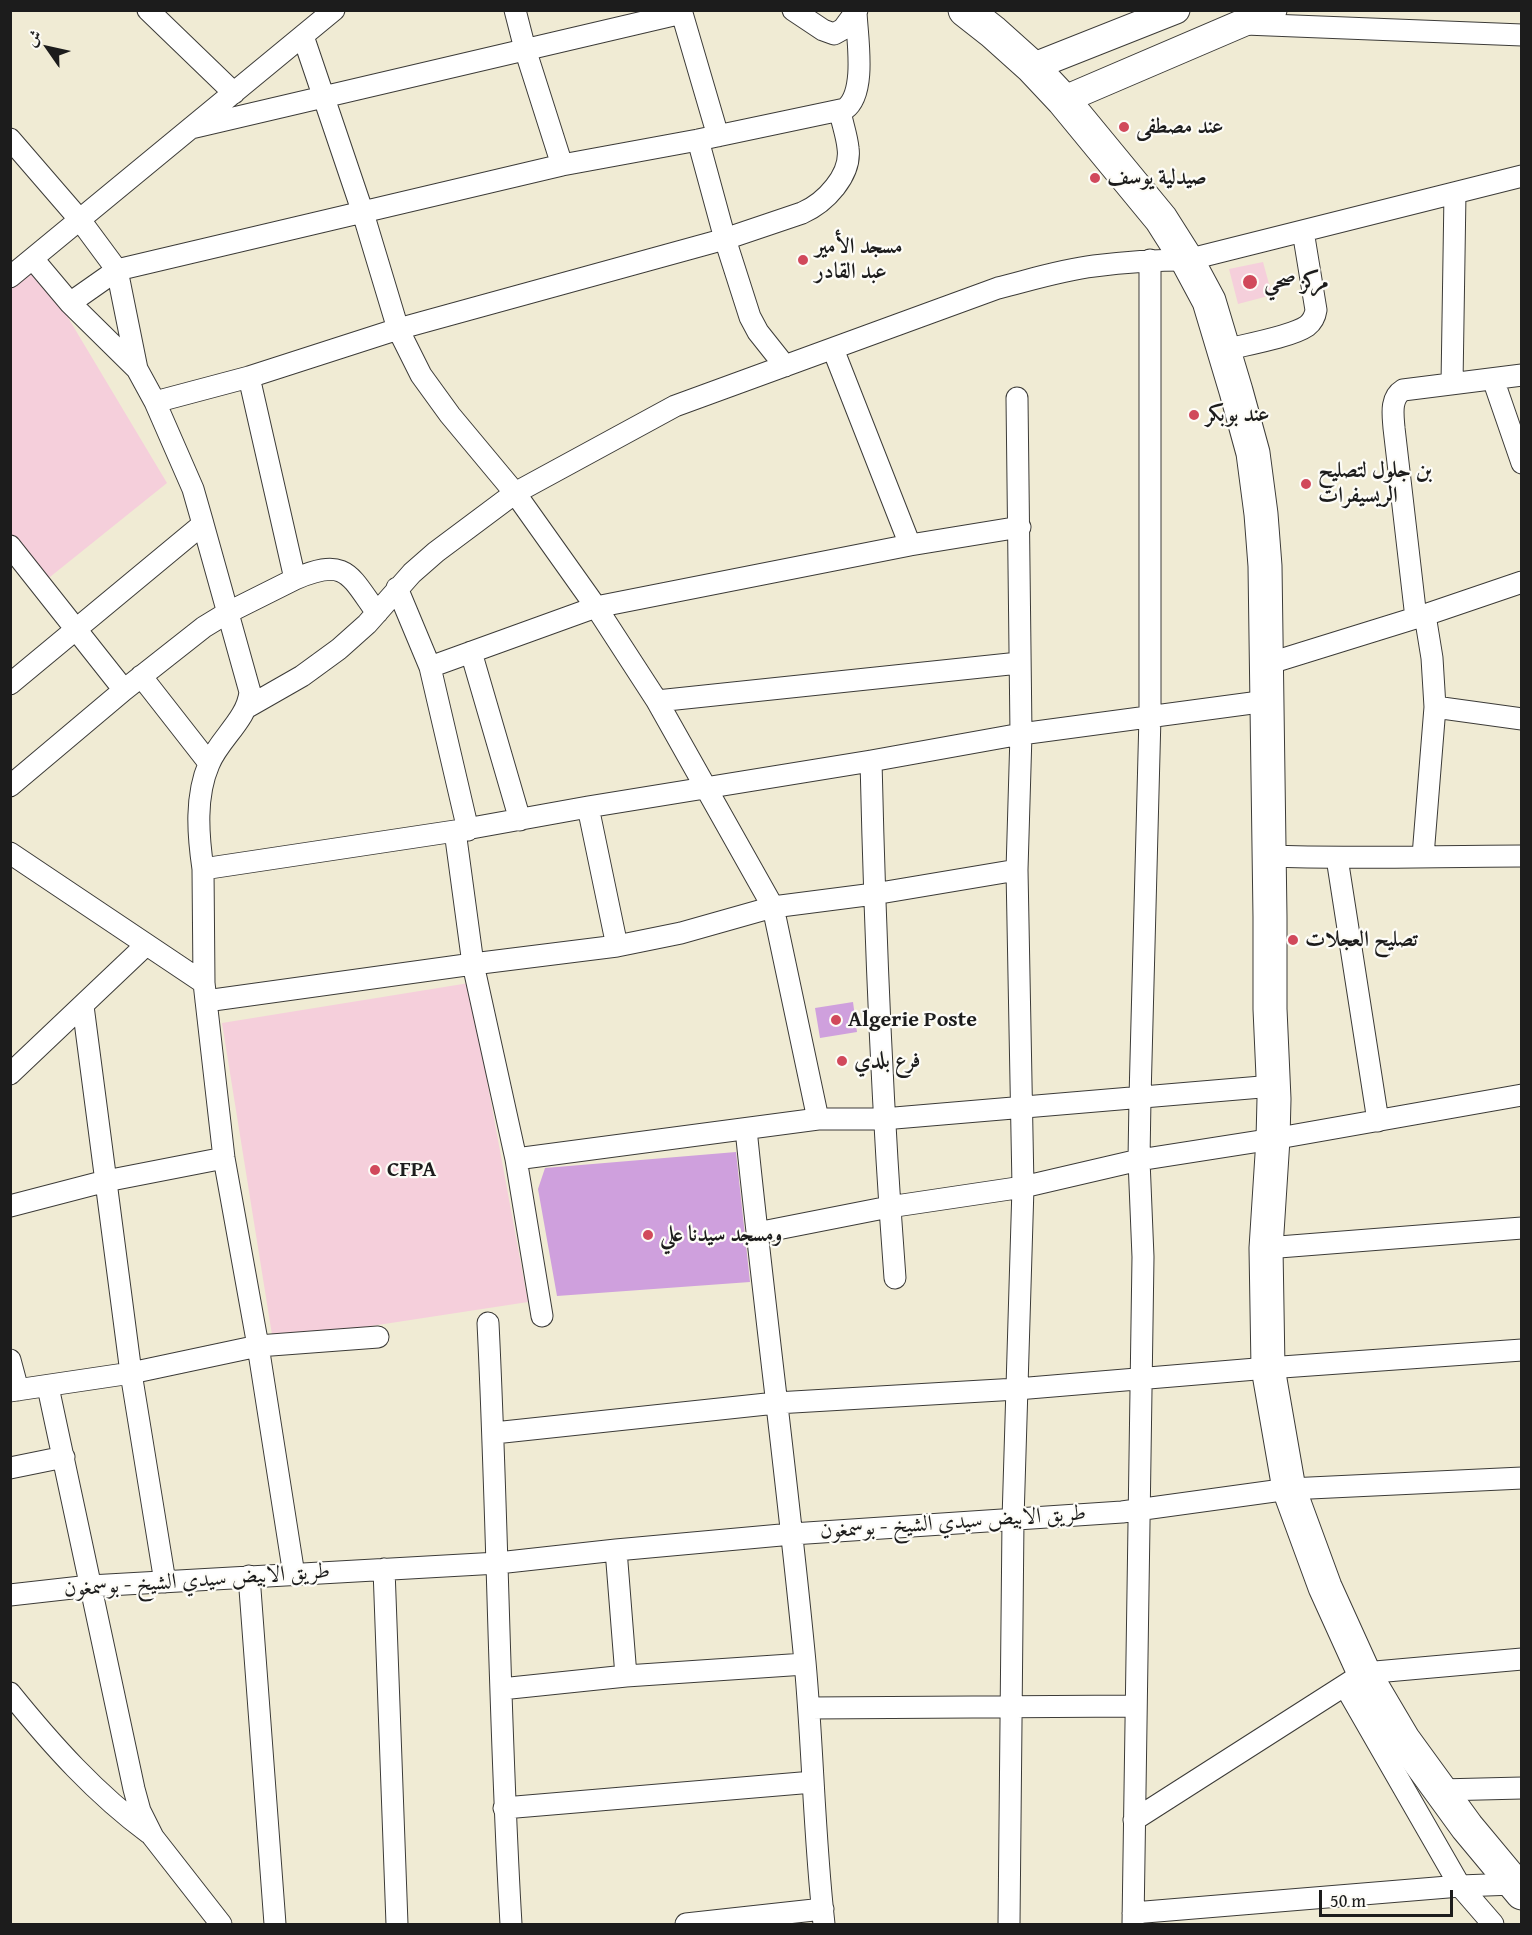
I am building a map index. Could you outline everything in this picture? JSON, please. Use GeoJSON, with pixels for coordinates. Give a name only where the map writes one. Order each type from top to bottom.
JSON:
{"type":"FeatureCollection","features":[{"type":"Feature","properties":{"kind":"main road"},"geometry":{"type":"LineString","coordinates":[[965,10],[1032,67],[1063,100],[1161,219],[1209,301],[1224,350],[1252,453],[1261,514],[1267,609],[1270,1009],[1273,1086],[1273,1139],[1266,1248],[1268,1368],[1289,1490],[1325,1587],[1354,1680],[1403,1739],[1440,1790],[1518,1888]]}},
{"type":"Feature","properties":{"kind":"street"},"geometry":{"type":"LineString","coordinates":[[148,10],[234,93]]}},
{"type":"Feature","properties":{"kind":"street"},"geometry":{"type":"LineString","coordinates":[[10,277],[334,10]]}},
{"type":"Feature","properties":{"kind":"street"},"geometry":{"type":"LineString","coordinates":[[515,10],[562,165]]}},
{"type":"Feature","properties":{"kind":"street"},"geometry":{"type":"LineString","coordinates":[[793,10],[823,30],[834,34],[843,30],[857,11]]}},
{"type":"Feature","properties":{"kind":"street"},"geometry":{"type":"LineString","coordinates":[[1032,67],[1176,10]]}},
{"type":"Feature","properties":{"kind":"street"},"geometry":{"type":"LineString","coordinates":[[1063,100],[1273,10]]}},
{"type":"Feature","properties":{"kind":"street"},"geometry":{"type":"LineString","coordinates":[[70,303],[117,270],[562,165],[840,111],[851,103],[858,86],[857,11]]}},
{"type":"Feature","properties":{"kind":"street"},"geometry":{"type":"LineString","coordinates":[[190,128],[681,12],[708,138],[724,239],[750,317],[758,332],[785,366]]}},
{"type":"Feature","properties":{"kind":"street"},"geometry":{"type":"LineString","coordinates":[[1146,23],[1160,59]]}},
{"type":"Feature","properties":{"kind":"street"},"geometry":{"type":"LineString","coordinates":[[1244,24],[1521,35]]}},
{"type":"Feature","properties":{"kind":"street"},"geometry":{"type":"LineString","coordinates":[[303,36],[363,213],[398,329],[421,375],[457,424],[515,493],[596,607],[657,701],[773,907],[818,1119]]}},
{"type":"Feature","properties":{"kind":"street"},"geometry":{"type":"LineString","coordinates":[[155,402],[249,377],[398,329],[724,239],[802,213],[826,197],[839,180],[848,154],[840,111]]}},
{"type":"Feature","properties":{"kind":"street"},"geometry":{"type":"LineString","coordinates":[[10,139],[80,220],[117,270],[137,369]]}},
{"type":"Feature","properties":{"kind":"street"},"geometry":{"type":"LineString","coordinates":[[246,708],[323,662],[354,636],[397,588],[436,552],[515,493],[675,406],[998,288],[1045,275],[1093,266],[1150,260],[1187,260],[1521,176]]}},
{"type":"Feature","properties":{"kind":"street"},"geometry":{"type":"LineString","coordinates":[[1452,384],[1455,193]]}},
{"type":"Feature","properties":{"kind":"street"},"geometry":{"type":"LineString","coordinates":[[1224,350],[1291,333],[1305,327],[1313,320],[1316,310],[1303,231]]}},
{"type":"Feature","properties":{"kind":"street"},"geometry":{"type":"LineString","coordinates":[[33,259],[70,303],[137,369],[155,402],[193,489],[249,686],[246,708],[209,763],[202,789],[199,818],[203,869],[205,992],[224,1158],[258,1346],[294,1575]]}},
{"type":"Feature","properties":{"kind":"street"},"geometry":{"type":"LineString","coordinates":[[1150,260],[1150,716],[1139,1160],[1143,1257],[1133,1919],[1460,1886],[1518,1888]]}},
{"type":"Feature","properties":{"kind":"street"},"geometry":{"type":"LineString","coordinates":[[833,349],[910,545]]}},
{"type":"Feature","properties":{"kind":"street"},"geometry":{"type":"LineString","coordinates":[[1424,856],[1435,707],[1432,658],[1421,616],[1394,428],[1394,403],[1397,394],[1403,390],[1521,375]]}},
{"type":"Feature","properties":{"kind":"street"},"geometry":{"type":"LineString","coordinates":[[249,377],[295,579]]}},
{"type":"Feature","properties":{"kind":"street"},"geometry":{"type":"LineString","coordinates":[[1493,379],[1521,463]]}},
{"type":"Feature","properties":{"kind":"street"},"geometry":{"type":"LineString","coordinates":[[1009,1924],[1013,1520],[1023,1187],[1017,870],[1021,734],[1017,398]]}},
{"type":"Feature","properties":{"kind":"street"},"geometry":{"type":"LineString","coordinates":[[13,676],[76,630],[203,524]]}},
{"type":"Feature","properties":{"kind":"street"},"geometry":{"type":"LineString","coordinates":[[430,667],[596,607],[910,545],[1020,527]]}},
{"type":"Feature","properties":{"kind":"street"},"geometry":{"type":"LineString","coordinates":[[11,548],[124,690]]}},
{"type":"Feature","properties":{"kind":"street"},"geometry":{"type":"LineString","coordinates":[[10,786],[183,642],[227,613],[295,579],[322,570],[343,571],[350,575],[377,613]]}},
{"type":"Feature","properties":{"kind":"street"},"geometry":{"type":"LineString","coordinates":[[1267,664],[1521,582]]}},
{"type":"Feature","properties":{"kind":"street"},"geometry":{"type":"LineString","coordinates":[[397,588],[430,667],[461,831],[473,964],[516,1159],[542,1316]]}},
{"type":"Feature","properties":{"kind":"street"},"geometry":{"type":"LineString","coordinates":[[471,652],[520,820]]}},
{"type":"Feature","properties":{"kind":"street"},"geometry":{"type":"LineString","coordinates":[[657,701],[1019,663]]}},
{"type":"Feature","properties":{"kind":"street"},"geometry":{"type":"LineString","coordinates":[[141,676],[209,763]]}},
{"type":"Feature","properties":{"kind":"street"},"geometry":{"type":"LineString","coordinates":[[203,869],[461,831],[588,807],[1021,734],[1267,701]]}},
{"type":"Feature","properties":{"kind":"street"},"geometry":{"type":"LineString","coordinates":[[1435,707],[1521,719]]}},
{"type":"Feature","properties":{"kind":"street"},"geometry":{"type":"LineString","coordinates":[[871,761],[883,1119],[895,1278]]}},
{"type":"Feature","properties":{"kind":"street"},"geometry":{"type":"LineString","coordinates":[[588,807],[617,946]]}},
{"type":"Feature","properties":{"kind":"street"},"geometry":{"type":"LineString","coordinates":[[10,854],[146,945],[205,992],[473,964],[617,946],[681,933],[773,907],[874,894],[1017,870]]}},
{"type":"Feature","properties":{"kind":"street"},"geometry":{"type":"LineString","coordinates":[[1269,856],[1337,858],[1521,856]]}},
{"type":"Feature","properties":{"kind":"street"},"geometry":{"type":"LineString","coordinates":[[1337,858],[1378,1121]]}},
{"type":"Feature","properties":{"kind":"street"},"geometry":{"type":"LineString","coordinates":[[10,1074],[146,945]]}},
{"type":"Feature","properties":{"kind":"street"},"geometry":{"type":"LineString","coordinates":[[83,1006],[131,1373],[165,1582]]}},
{"type":"Feature","properties":{"kind":"street"},"geometry":{"type":"LineString","coordinates":[[516,1159],[818,1119],[883,1119],[1273,1086]]}},
{"type":"Feature","properties":{"kind":"street"},"geometry":{"type":"LineString","coordinates":[[757,1233],[890,1207],[1023,1187],[1139,1160],[1521,1095]]}},
{"type":"Feature","properties":{"kind":"street"},"geometry":{"type":"LineString","coordinates":[[687,1924],[824,1917],[805,1664],[746,1129]]}},
{"type":"Feature","properties":{"kind":"street"},"geometry":{"type":"LineString","coordinates":[[10,1206],[106,1181],[224,1158]]}},
{"type":"Feature","properties":{"kind":"street"},"geometry":{"type":"LineString","coordinates":[[1266,1248],[1521,1228]]}},
{"type":"Feature","properties":{"kind":"street"},"geometry":{"type":"LineString","coordinates":[[488,1323],[494,1433],[504,1808],[511,1924]]}},
{"type":"Feature","properties":{"kind":"street"},"geometry":{"type":"LineString","coordinates":[[10,1360],[14,1390],[48,1387],[131,1373],[258,1346],[378,1337]]}},
{"type":"Feature","properties":{"kind":"street"},"geometry":{"type":"LineString","coordinates":[[494,1433],[776,1403],[1017,1389],[1521,1350]]}},
{"type":"Feature","properties":{"kind":"street"},"geometry":{"type":"LineString","coordinates":[[48,1387],[140,1811],[153,1837],[221,1924]]}},
{"type":"Feature","properties":{"kind":"street"},"geometry":{"type":"LineString","coordinates":[[10,1468],[64,1457]]}},
{"type":"Feature","properties":{"kind":"street","name":"طريق الابيض سيدي الشيخ - بوسمغون"},"geometry":{"type":"LineString","coordinates":[[10,1595],[90,1586],[498,1563],[792,1534],[1138,1510],[1289,1490],[1521,1478]]}},
{"type":"Feature","properties":{"kind":"street"},"geometry":{"type":"LineString","coordinates":[[616,1550],[626,1676]]}},
{"type":"Feature","properties":{"kind":"street"},"geometry":{"type":"LineString","coordinates":[[384,1569],[397,1924]]}},
{"type":"Feature","properties":{"kind":"street"},"geometry":{"type":"LineString","coordinates":[[249,1576],[275,1924]]}},
{"type":"Feature","properties":{"kind":"street"},"geometry":{"type":"LineString","coordinates":[[1134,1820],[1354,1680],[1521,1659]]}},
{"type":"Feature","properties":{"kind":"street"},"geometry":{"type":"LineString","coordinates":[[501,1689],[626,1676],[805,1664]]}},
{"type":"Feature","properties":{"kind":"street"},"geometry":{"type":"LineString","coordinates":[[1354,1680],[1460,1886],[1493,1924]]}},
{"type":"Feature","properties":{"kind":"street"},"geometry":{"type":"LineString","coordinates":[[10,1693],[87,1781],[123,1814],[153,1837]]}},
{"type":"Feature","properties":{"kind":"street"},"geometry":{"type":"LineString","coordinates":[[809,1708],[1136,1706]]}},
{"type":"Feature","properties":{"kind":"street"},"geometry":{"type":"LineString","coordinates":[[504,1808],[813,1782]]}},
{"type":"Feature","properties":{"kind":"street"},"geometry":{"type":"LineString","coordinates":[[1440,1790],[1521,1788]]}},
{"type":"Feature","properties":{"kind":"shaded area"},"geometry":{"type":"Polygon","coordinates":[[[33,259],[167,483],[40,585],[11,547],[11,277],[33,259]]]}},
{"type":"Feature","properties":{"kind":"shaded area","name":"مركز صحي"},"geometry":{"type":"Polygon","coordinates":[[[1263,262],[1272,295],[1238,304],[1229,269],[1263,262]]]}},
{"type":"Feature","properties":{"kind":"shaded area","name":"CFPA"},"geometry":{"type":"Polygon","coordinates":[[[469,983],[528,1302],[273,1341],[222,1023],[469,983]]]}},
{"type":"Feature","properties":{"kind":"building","name":"Algerie Poste"},"geometry":{"type":"Polygon","coordinates":[[[853,1002],[857,1032],[820,1038],[815,1008],[853,1002]]]}},
{"type":"Feature","properties":{"kind":"building","name":"ومسجد سيدنا علي"},"geometry":{"type":"Polygon","coordinates":[[[736,1152],[750,1282],[557,1296],[538,1189],[545,1168],[736,1152]]]}},
{"type":"Feature","properties":{"kind":"place","name":"عند مصطفى"},"geometry":{"type":"Point","coordinates":[1124,127]}},
{"type":"Feature","properties":{"kind":"place","name":"صيدلية يوسف"},"geometry":{"type":"Point","coordinates":[1095,178]}},
{"type":"Feature","properties":{"kind":"place","name":"مسجد الأمير عبد القادر"},"geometry":{"type":"Point","coordinates":[803,260]}},
{"type":"Feature","properties":{"kind":"place","name":"مركز صحي"},"geometry":{"type":"Point","coordinates":[1250,282]}},
{"type":"Feature","properties":{"kind":"place","name":"عند بوبكر"},"geometry":{"type":"Point","coordinates":[1194,415]}},
{"type":"Feature","properties":{"kind":"place","name":"بن جلول لتصليح الريسيفرات"},"geometry":{"type":"Point","coordinates":[1306,484]}},
{"type":"Feature","properties":{"kind":"place","name":"تصليح العجلات"},"geometry":{"type":"Point","coordinates":[1293,940]}},
{"type":"Feature","properties":{"kind":"place","name":"Algerie Poste"},"geometry":{"type":"Point","coordinates":[836,1020]}},
{"type":"Feature","properties":{"kind":"place","name":"فرع بلدي"},"geometry":{"type":"Point","coordinates":[842,1061]}},
{"type":"Feature","properties":{"kind":"place","name":"CFPA"},"geometry":{"type":"Point","coordinates":[375,1170]}},
{"type":"Feature","properties":{"kind":"place","name":"ومسجد سيدنا علي"},"geometry":{"type":"Point","coordinates":[648,1235]}}]}
